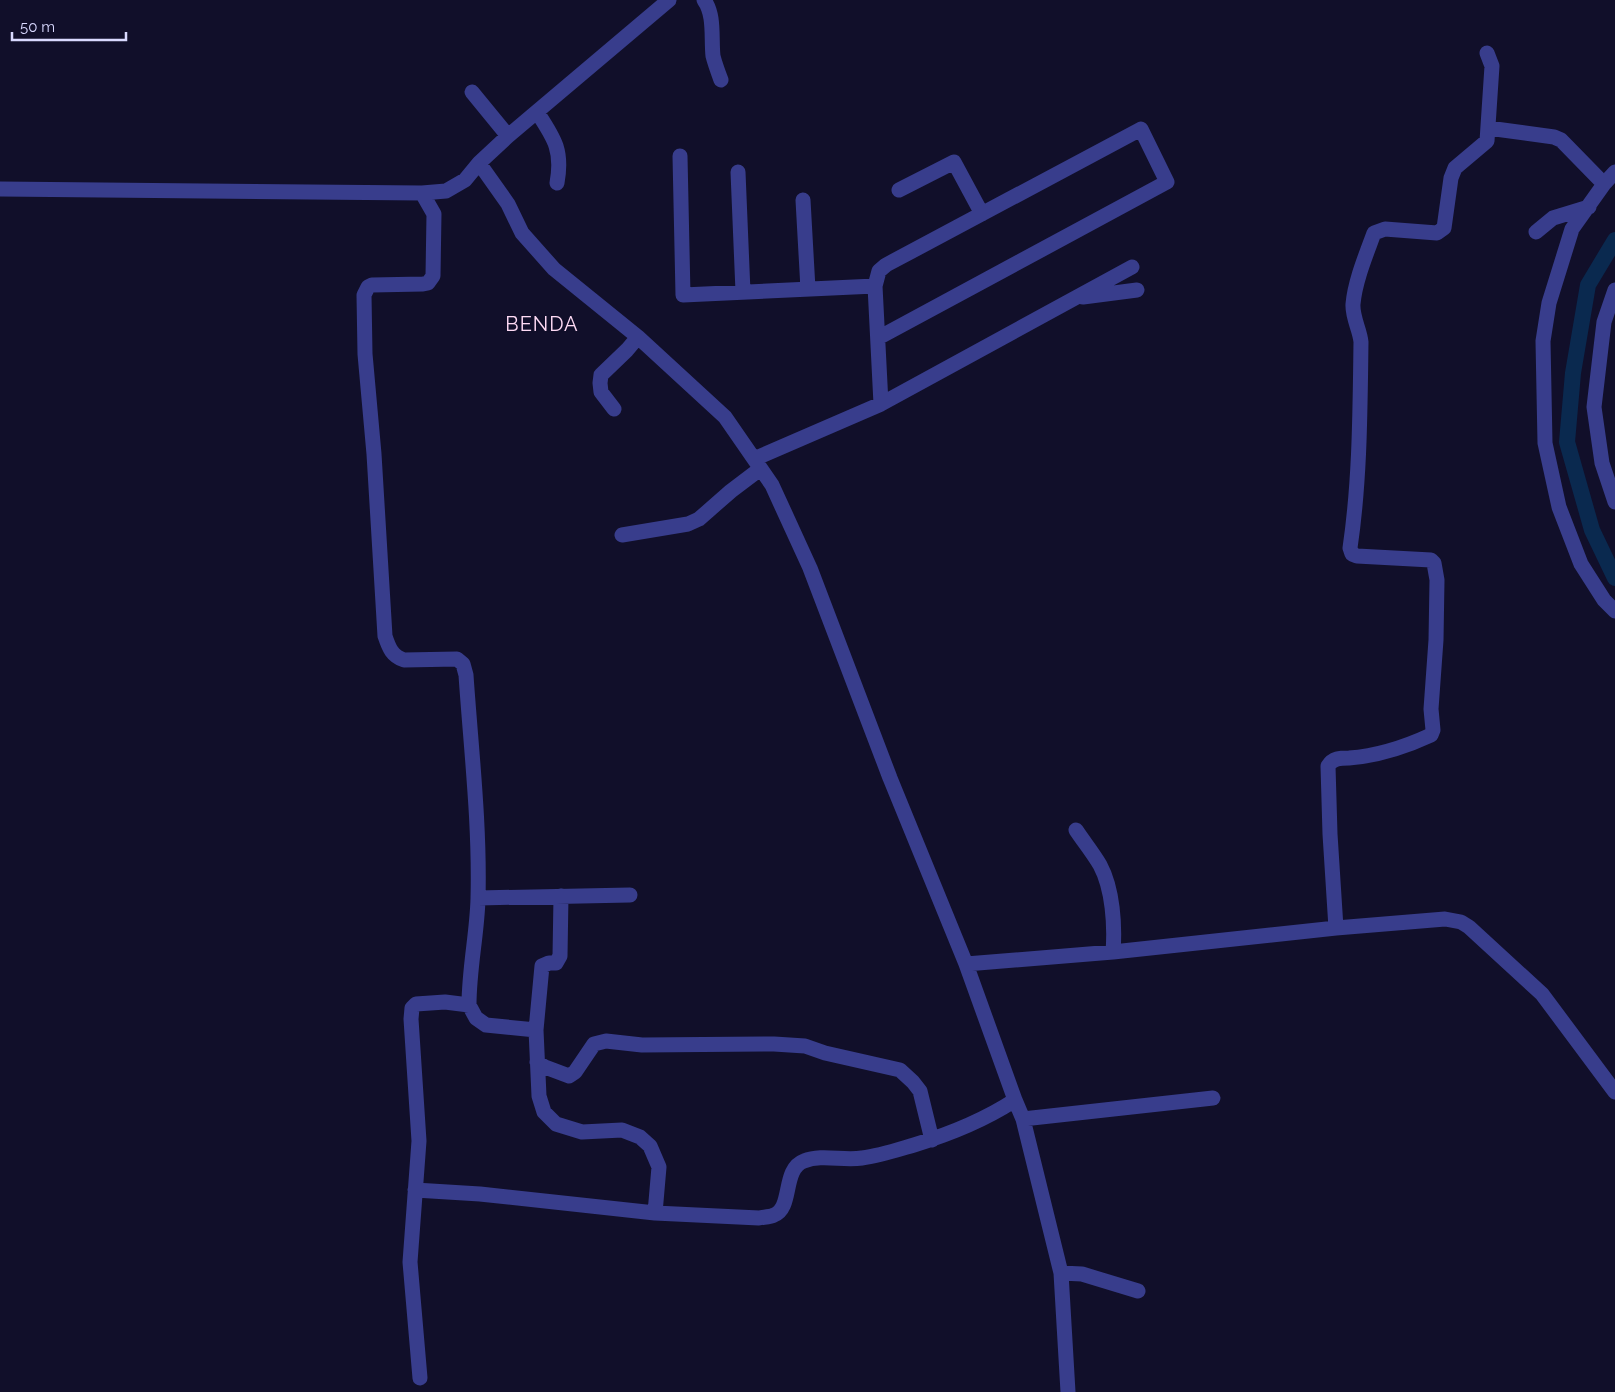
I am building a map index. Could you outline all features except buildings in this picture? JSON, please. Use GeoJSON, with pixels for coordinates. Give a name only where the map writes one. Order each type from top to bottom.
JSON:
{"type":"FeatureCollection","features":[{"type":"Feature","properties":{"kind":"street"},"geometry":{"type":"LineString","coordinates":[[0,189],[422,193],[446,191],[465,180],[479,163],[508,136],[670,0]]}},
{"type":"Feature","properties":{"kind":"street"},"geometry":{"type":"LineString","coordinates":[[704,0],[708,5],[712,27],[713,55],[721,80]]}},
{"type":"Feature","properties":{"kind":"street"},"geometry":{"type":"LineString","coordinates":[[1336,928],[1328,766],[1331,761],[1337,758],[1368,757],[1416,742],[1431,735],[1433,730],[1431,709],[1436,640],[1437,580],[1434,563],[1431,560],[1357,556],[1352,554],[1350,548],[1356,505],[1360,430],[1361,342],[1353,306],[1374,233],[1385,229],[1437,233],[1444,228],[1451,178],[1455,168],[1486,141],[1492,66],[1487,53]]}},
{"type":"Feature","properties":{"kind":"street"},"geometry":{"type":"LineString","coordinates":[[472,92],[508,136]]}},
{"type":"Feature","properties":{"kind":"street"},"geometry":{"type":"LineString","coordinates":[[537,112],[556,142],[559,170],[557,183]]}},
{"type":"Feature","properties":{"kind":"street"},"geometry":{"type":"LineString","coordinates":[[1488,128],[1554,137],[1561,140],[1604,184]]}},
{"type":"Feature","properties":{"kind":"street"},"geometry":{"type":"LineString","coordinates":[[878,338],[1167,182],[1141,129],[886,265],[879,271],[875,286],[881,404]]}},
{"type":"Feature","properties":{"kind":"street"},"geometry":{"type":"LineString","coordinates":[[680,156],[683,295],[875,286]]}},
{"type":"Feature","properties":{"kind":"street"},"geometry":{"type":"LineString","coordinates":[[899,190],[954,162],[982,214]]}},
{"type":"Feature","properties":{"kind":"street"},"geometry":{"type":"LineString","coordinates":[[479,163],[508,204],[522,233],[554,268],[638,338],[725,417],[772,486],[810,568],[890,778],[966,964],[1023,1119],[1061,1273],[1068,1392]]}},
{"type":"Feature","properties":{"kind":"street"},"geometry":{"type":"LineString","coordinates":[[738,172],[743,292]]}},
{"type":"Feature","properties":{"kind":"street"},"geometry":{"type":"LineString","coordinates":[[1615,172],[1604,184],[1572,229],[1550,303],[1543,341],[1545,442],[1552,482],[1567,532],[1581,564],[1604,600],[1615,611]]}},
{"type":"Feature","properties":{"kind":"street"},"geometry":{"type":"LineString","coordinates":[[422,193],[434,214],[435,221],[434,270],[431,280],[423,284],[372,285],[368,287],[364,295],[366,363],[374,454],[385,636],[391,651],[396,657],[404,660],[457,659],[463,664],[466,675],[473,767],[478,898],[469,1005],[476,1018],[486,1025],[536,1030]]}},
{"type":"Feature","properties":{"kind":"street"},"geometry":{"type":"LineString","coordinates":[[803,200],[808,289]]}},
{"type":"Feature","properties":{"kind":"street"},"geometry":{"type":"LineString","coordinates":[[1536,232],[1553,218],[1589,207]]}},
{"type":"Feature","properties":{"kind":"street"},"geometry":{"type":"LineString","coordinates":[[622,535],[688,524],[698,519],[731,491],[757,464],[881,404],[1132,267]]}},
{"type":"Feature","properties":{"kind":"street"},"geometry":{"type":"LineString","coordinates":[[1074,298],[1137,290]]}},
{"type":"Feature","properties":{"kind":"street"},"geometry":{"type":"LineString","coordinates":[[1615,290],[1604,322],[1594,407],[1602,463],[1615,502]]}},
{"type":"Feature","properties":{"kind":"street"},"geometry":{"type":"LineString","coordinates":[[614,409],[601,392],[601,375],[638,338]]}},
{"type":"Feature","properties":{"kind":"street"},"geometry":{"type":"LineString","coordinates":[[1076,830],[1101,867],[1108,888],[1114,930],[1113,952]]}},
{"type":"Feature","properties":{"kind":"street"},"geometry":{"type":"LineString","coordinates":[[478,898],[630,895]]}},
{"type":"Feature","properties":{"kind":"street"},"geometry":{"type":"LineString","coordinates":[[561,896],[560,956],[556,964],[549,963],[542,966],[536,1030],[541,1104],[544,1112],[556,1124],[582,1132],[622,1130],[640,1136],[650,1146],[658,1167],[655,1213]]}},
{"type":"Feature","properties":{"kind":"street"},"geometry":{"type":"LineString","coordinates":[[966,964],[1113,952],[1336,928],[1445,919],[1461,922],[1469,927],[1542,994],[1615,1092]]}},
{"type":"Feature","properties":{"kind":"street"},"geometry":{"type":"LineString","coordinates":[[420,1378],[410,1262],[419,1141],[411,1019],[412,1008],[416,1004],[445,1002],[469,1005]]}},
{"type":"Feature","properties":{"kind":"street"},"geometry":{"type":"LineString","coordinates":[[538,1062],[545,1067],[569,1076],[575,1072],[594,1044],[606,1041],[642,1045],[774,1044],[806,1046],[825,1053],[900,1070],[920,1091],[932,1140]]}},
{"type":"Feature","properties":{"kind":"street"},"geometry":{"type":"LineString","coordinates":[[1023,1119],[1213,1098]]}},
{"type":"Feature","properties":{"kind":"street"},"geometry":{"type":"LineString","coordinates":[[415,1190],[480,1194],[655,1213],[759,1218],[776,1215],[783,1209],[790,1178],[796,1167],[803,1161],[818,1158],[861,1158],[932,1140],[973,1125],[995,1114],[1015,1100]]}},
{"type":"Feature","properties":{"kind":"street"},"geometry":{"type":"LineString","coordinates":[[1061,1273],[1082,1274],[1138,1291]]}},
{"type":"Feature","properties":{"kind":"waterway"},"geometry":{"type":"LineString","coordinates":[[1615,240],[1588,285],[1573,373],[1567,442],[1592,530],[1615,578]]}},
{"type":"Feature","properties":{"kind":"district","name":"BENDA"},"geometry":{"type":"Point","coordinates":[542,324]}}]}
